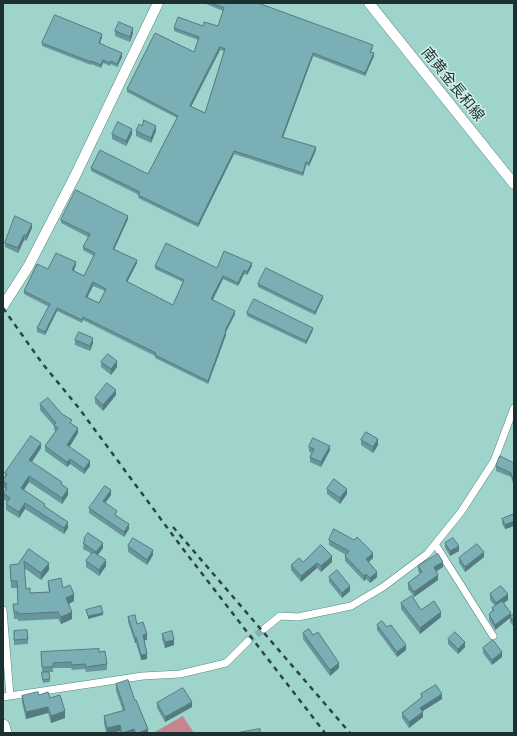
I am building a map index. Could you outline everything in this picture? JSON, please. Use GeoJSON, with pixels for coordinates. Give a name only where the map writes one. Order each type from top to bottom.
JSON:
{"type":"FeatureCollection","features":[{"type":"Feature","properties":{"kind":"highway"},"geometry":{"type":"LineString","coordinates":[[3,726],[5,733]]}},
{"type":"Feature","properties":{"kind":"street"},"geometry":{"type":"LineString","coordinates":[[3,306],[28,267],[75,176],[158,3]]}},
{"type":"Feature","properties":{"kind":"street","name":"南黄金長和線"},"geometry":{"type":"LineString","coordinates":[[369,3],[514,184]]}},
{"type":"Feature","properties":{"kind":"street"},"geometry":{"type":"LineString","coordinates":[[264,629],[280,616],[298,617],[351,606],[383,587],[427,554],[461,512],[494,461],[514,408]]}},
{"type":"Feature","properties":{"kind":"street"},"geometry":{"type":"LineString","coordinates":[[435,544],[493,636]]}},
{"type":"Feature","properties":{"kind":"street"},"geometry":{"type":"LineString","coordinates":[[3,610],[7,697],[142,676],[180,674],[226,663],[248,641]]}},
{"type":"Feature","properties":{"kind":"shaded area"},"geometry":{"type":"Polygon","coordinates":[[[183,716],[194,733],[153,733],[183,716]]]}},
{"type":"Feature","properties":{"kind":"building"},"geometry":{"type":"Polygon","coordinates":[[[211,3],[258,3],[373,45],[370,52],[374,53],[365,73],[313,53],[282,137],[316,147],[309,163],[306,162],[303,173],[234,151],[198,224],[138,195],[140,192],[91,168],[100,150],[148,174],[178,116],[127,89],[155,33],[194,52],[199,37],[174,28],[178,17],[203,26],[204,22],[218,26],[224,8],[211,3]],[[220,47],[190,106],[205,113],[225,49],[220,47]]]}},
{"type":"Feature","properties":{"kind":"building"},"geometry":{"type":"Polygon","coordinates":[[[55,15],[102,34],[99,43],[122,53],[117,64],[111,61],[110,63],[103,60],[101,65],[42,43],[55,15]]]}},
{"type":"Feature","properties":{"kind":"building"},"geometry":{"type":"Polygon","coordinates":[[[119,22],[133,28],[130,37],[115,31],[119,22]]]}},
{"type":"Feature","properties":{"kind":"building"},"geometry":{"type":"Polygon","coordinates":[[[144,120],[156,126],[151,138],[136,131],[139,124],[142,126],[144,120]]]}},
{"type":"Feature","properties":{"kind":"building"},"geometry":{"type":"Polygon","coordinates":[[[118,122],[132,129],[126,141],[112,134],[118,122]]]}},
{"type":"Feature","properties":{"kind":"building"},"geometry":{"type":"Polygon","coordinates":[[[76,190],[128,216],[113,249],[137,260],[126,281],[173,305],[184,280],[155,266],[166,243],[217,268],[224,251],[252,263],[247,272],[244,270],[238,283],[223,276],[211,299],[235,311],[225,331],[208,381],[155,355],[156,353],[83,317],[82,320],[57,308],[45,332],[37,328],[50,304],[24,291],[37,264],[48,269],[56,253],[76,262],[72,270],[84,276],[95,253],[83,247],[90,234],[61,220],[76,190]],[[93,282],[86,297],[99,303],[106,289],[93,282]]]}},
{"type":"Feature","properties":{"kind":"building"},"geometry":{"type":"Polygon","coordinates":[[[15,216],[32,224],[26,236],[24,235],[18,248],[5,243],[15,216]]]}},
{"type":"Feature","properties":{"kind":"building"},"geometry":{"type":"Polygon","coordinates":[[[266,268],[323,296],[315,312],[258,284],[266,268]]]}},
{"type":"Feature","properties":{"kind":"building"},"geometry":{"type":"Polygon","coordinates":[[[254,299],[313,328],[306,341],[247,313],[254,299]]]}},
{"type":"Feature","properties":{"kind":"building"},"geometry":{"type":"Polygon","coordinates":[[[79,332],[93,338],[90,346],[75,340],[79,332]]]}},
{"type":"Feature","properties":{"kind":"building"},"geometry":{"type":"Polygon","coordinates":[[[108,354],[117,361],[111,369],[101,362],[108,354]]]}},
{"type":"Feature","properties":{"kind":"building"},"geometry":{"type":"Polygon","coordinates":[[[107,383],[116,390],[103,405],[95,398],[107,383]]]}},
{"type":"Feature","properties":{"kind":"building"},"geometry":{"type":"Polygon","coordinates":[[[48,398],[62,414],[72,420],[70,423],[78,428],[67,445],[90,461],[84,469],[70,459],[67,462],[45,446],[58,428],[54,425],[56,423],[40,404],[48,398]]]}},
{"type":"Feature","properties":{"kind":"building"},"geometry":{"type":"Polygon","coordinates":[[[366,432],[378,439],[373,447],[361,440],[366,432]]]}},
{"type":"Feature","properties":{"kind":"building"},"geometry":{"type":"Polygon","coordinates":[[[31,436],[41,443],[29,460],[62,482],[61,484],[68,489],[62,498],[29,476],[21,488],[68,522],[64,528],[25,503],[19,512],[6,504],[10,498],[3,493],[7,488],[5,487],[7,484],[3,481],[7,474],[5,473],[31,436]]]}},
{"type":"Feature","properties":{"kind":"building"},"geometry":{"type":"Polygon","coordinates":[[[313,438],[330,446],[321,462],[310,457],[314,449],[309,447],[313,438]]]}},
{"type":"Feature","properties":{"kind":"building"},"geometry":{"type":"Polygon","coordinates":[[[500,456],[514,463],[514,482],[511,473],[496,466],[500,456]]]}},
{"type":"Feature","properties":{"kind":"building"},"geometry":{"type":"Polygon","coordinates":[[[334,479],[347,489],[340,498],[327,489],[334,479]]]}},
{"type":"Feature","properties":{"kind":"building"},"geometry":{"type":"Polygon","coordinates":[[[105,486],[111,490],[103,501],[117,511],[115,515],[129,524],[124,532],[89,508],[105,486]]]}},
{"type":"Feature","properties":{"kind":"building"},"geometry":{"type":"Polygon","coordinates":[[[514,514],[514,521],[505,525],[502,519],[514,514]]]}},
{"type":"Feature","properties":{"kind":"building"},"geometry":{"type":"Polygon","coordinates":[[[334,529],[354,540],[357,537],[373,553],[366,559],[377,572],[370,578],[366,574],[364,576],[345,556],[349,551],[329,540],[334,529]]]}},
{"type":"Feature","properties":{"kind":"building"},"geometry":{"type":"Polygon","coordinates":[[[88,533],[103,543],[96,552],[83,543],[88,533]]]}},
{"type":"Feature","properties":{"kind":"building"},"geometry":{"type":"Polygon","coordinates":[[[133,538],[153,550],[147,560],[128,546],[133,538]]]}},
{"type":"Feature","properties":{"kind":"building"},"geometry":{"type":"Polygon","coordinates":[[[453,538],[459,546],[450,551],[445,543],[453,538]]]}},
{"type":"Feature","properties":{"kind":"building"},"geometry":{"type":"Polygon","coordinates":[[[477,544],[484,552],[465,567],[459,558],[477,544]]]}},
{"type":"Feature","properties":{"kind":"building"},"geometry":{"type":"Polygon","coordinates":[[[321,545],[332,556],[321,566],[317,563],[301,576],[291,565],[299,558],[303,562],[321,545]]]}},
{"type":"Feature","properties":{"kind":"building"},"geometry":{"type":"Polygon","coordinates":[[[29,549],[49,563],[41,573],[24,561],[26,589],[30,588],[30,593],[50,592],[48,581],[61,578],[63,588],[70,585],[74,594],[66,598],[72,612],[61,617],[58,612],[18,614],[18,612],[14,612],[13,604],[18,604],[17,581],[11,581],[10,565],[18,564],[29,549]]]}},
{"type":"Feature","properties":{"kind":"building"},"geometry":{"type":"Polygon","coordinates":[[[93,552],[106,560],[99,570],[86,561],[93,552]]]}},
{"type":"Feature","properties":{"kind":"building"},"geometry":{"type":"Polygon","coordinates":[[[438,554],[443,562],[434,567],[438,575],[414,592],[408,583],[422,572],[418,566],[438,554]]]}},
{"type":"Feature","properties":{"kind":"building"},"geometry":{"type":"Polygon","coordinates":[[[337,570],[350,586],[342,593],[329,577],[337,570]]]}},
{"type":"Feature","properties":{"kind":"building"},"geometry":{"type":"Polygon","coordinates":[[[501,586],[508,594],[496,603],[490,594],[501,586]]]}},
{"type":"Feature","properties":{"kind":"building"},"geometry":{"type":"Polygon","coordinates":[[[412,596],[421,610],[434,601],[441,612],[420,628],[401,603],[412,596]]]}},
{"type":"Feature","properties":{"kind":"building"},"geometry":{"type":"Polygon","coordinates":[[[502,601],[511,613],[495,625],[489,614],[494,610],[492,608],[502,601]]]}},
{"type":"Feature","properties":{"kind":"building"},"geometry":{"type":"Polygon","coordinates":[[[101,606],[103,613],[88,616],[86,610],[101,606]]]}},
{"type":"Feature","properties":{"kind":"building"},"geometry":{"type":"Polygon","coordinates":[[[514,614],[514,622],[510,617],[514,614]]]}},
{"type":"Feature","properties":{"kind":"building"},"geometry":{"type":"Polygon","coordinates":[[[135,615],[137,624],[143,622],[147,634],[143,635],[147,654],[141,655],[128,617],[135,615]]]}},
{"type":"Feature","properties":{"kind":"building"},"geometry":{"type":"Polygon","coordinates":[[[382,621],[387,627],[391,625],[406,645],[397,652],[377,625],[382,621]]]}},
{"type":"Feature","properties":{"kind":"building"},"geometry":{"type":"Polygon","coordinates":[[[309,629],[313,635],[318,632],[339,663],[330,670],[303,633],[309,629]]]}},
{"type":"Feature","properties":{"kind":"building"},"geometry":{"type":"Polygon","coordinates":[[[27,630],[28,639],[14,640],[14,631],[27,630]]]}},
{"type":"Feature","properties":{"kind":"building"},"geometry":{"type":"Polygon","coordinates":[[[172,631],[174,640],[165,642],[162,634],[172,631]]]}},
{"type":"Feature","properties":{"kind":"building"},"geometry":{"type":"Polygon","coordinates":[[[455,632],[465,642],[458,649],[448,639],[455,632]]]}},
{"type":"Feature","properties":{"kind":"building"},"geometry":{"type":"Polygon","coordinates":[[[493,640],[502,652],[492,660],[483,648],[493,640]]]}},
{"type":"Feature","properties":{"kind":"building"},"geometry":{"type":"Polygon","coordinates":[[[99,649],[99,652],[105,651],[107,664],[86,667],[85,664],[72,665],[71,662],[53,663],[53,667],[42,667],[41,652],[99,649]]]}},
{"type":"Feature","properties":{"kind":"building"},"geometry":{"type":"Polygon","coordinates":[[[42,672],[49,672],[50,679],[43,680],[42,672]]]}},
{"type":"Feature","properties":{"kind":"building"},"geometry":{"type":"Polygon","coordinates":[[[128,680],[135,701],[136,700],[148,729],[138,733],[136,733],[134,729],[122,733],[120,725],[107,728],[104,716],[125,710],[116,684],[128,680]]]}},
{"type":"Feature","properties":{"kind":"building"},"geometry":{"type":"Polygon","coordinates":[[[436,685],[442,694],[420,708],[423,712],[409,722],[402,713],[422,697],[421,694],[436,685]]]}},
{"type":"Feature","properties":{"kind":"building"},"geometry":{"type":"Polygon","coordinates":[[[183,688],[192,702],[165,717],[157,703],[183,688]]]}},
{"type":"Feature","properties":{"kind":"building"},"geometry":{"type":"Polygon","coordinates":[[[38,692],[39,695],[48,692],[50,698],[60,695],[65,711],[51,716],[48,707],[26,712],[22,696],[38,692]]]}},
{"type":"Feature","properties":{"kind":"building"},"geometry":{"type":"Polygon","coordinates":[[[260,729],[260,733],[236,733],[260,729]]]}},
{"type":"Feature","properties":{"kind":"tunnel"},"geometry":{"type":"LineString","coordinates":[[248,641],[264,629]]}},
{"type":"Feature","properties":{"kind":"railway"},"geometry":{"type":"LineString","coordinates":[[3,308],[42,363],[78,407],[183,549],[325,733]]}},
{"type":"Feature","properties":{"kind":"railway"},"geometry":{"type":"LineString","coordinates":[[173,527],[350,733]]}}]}
